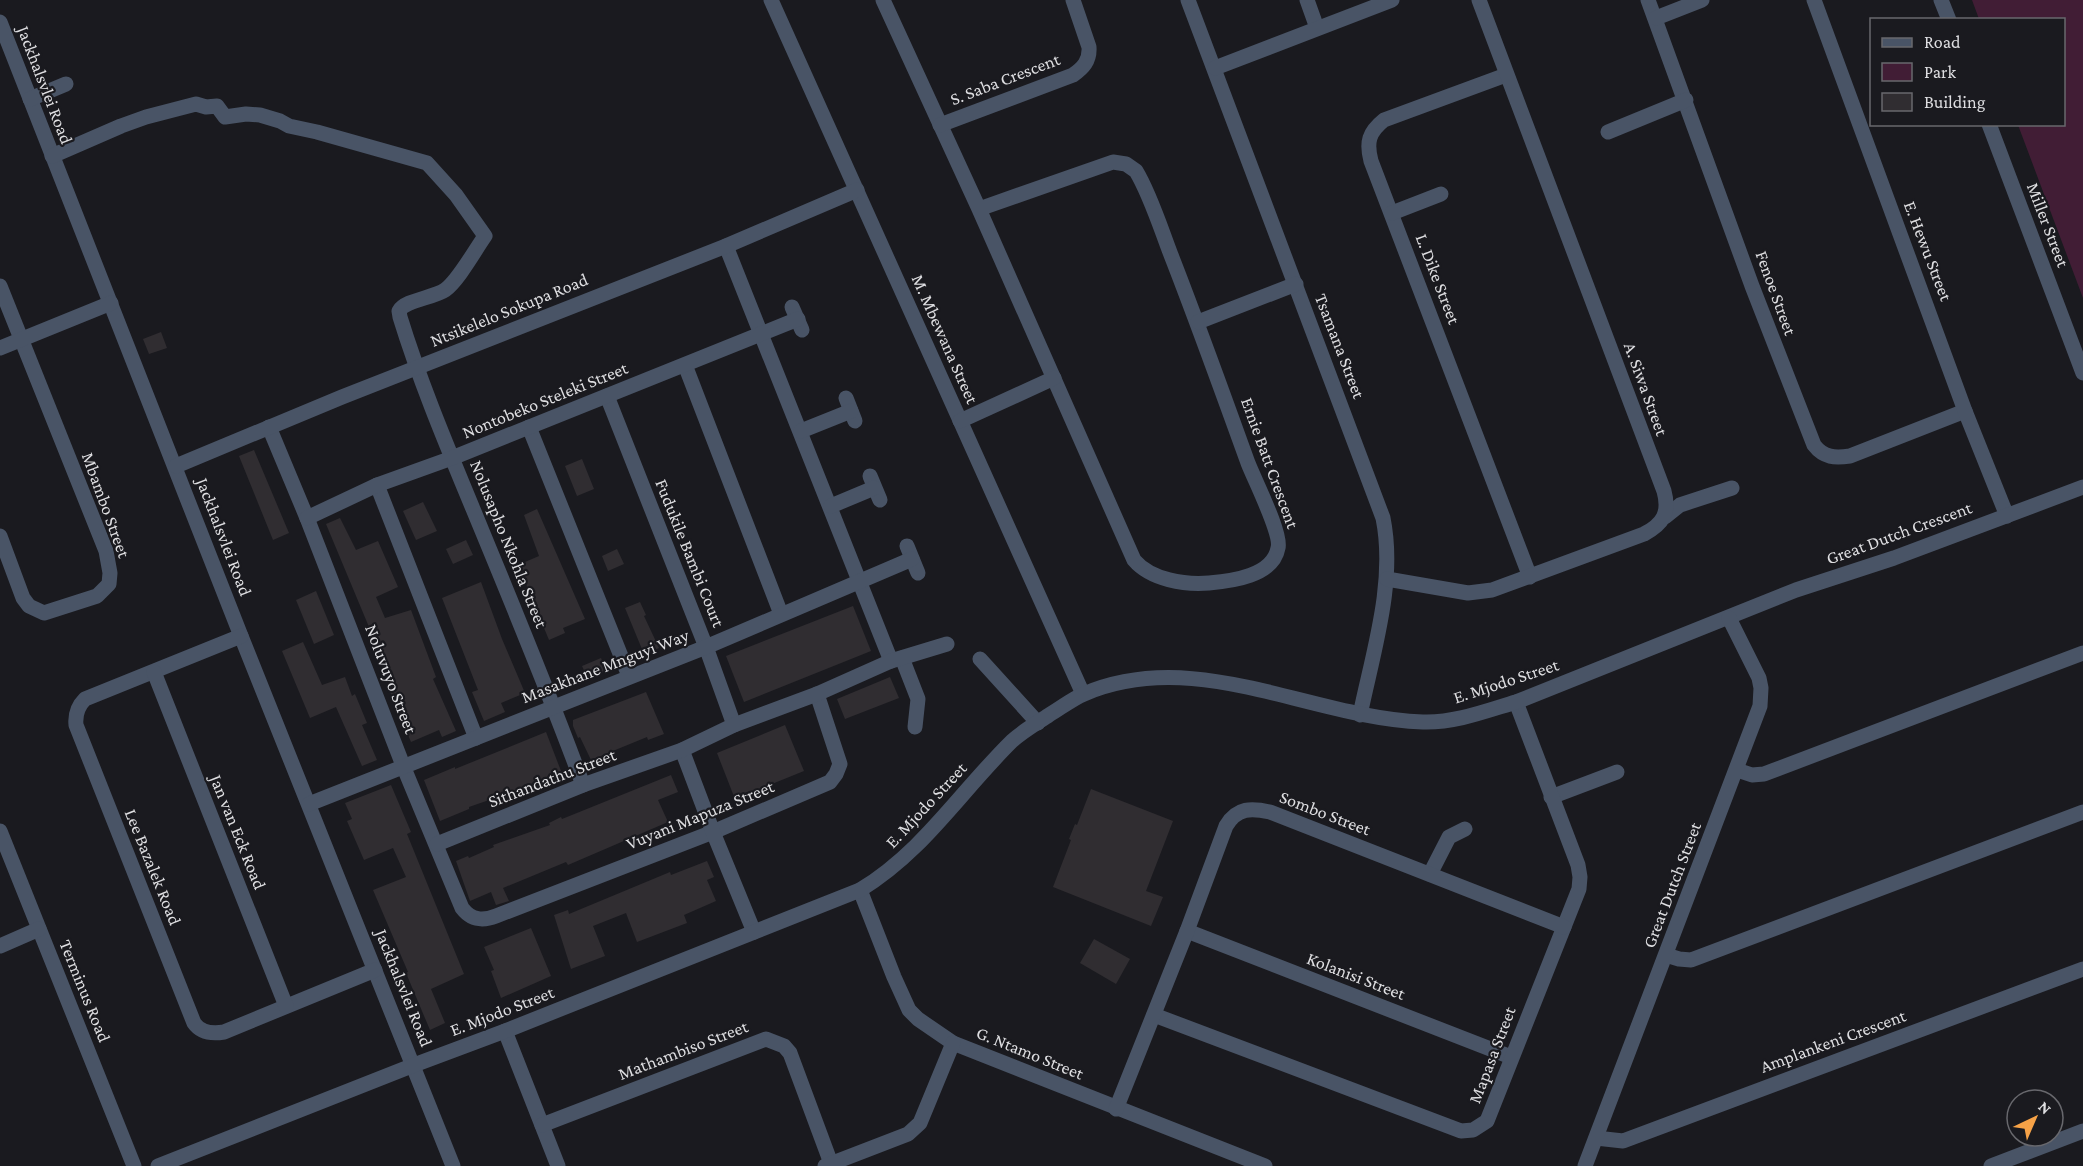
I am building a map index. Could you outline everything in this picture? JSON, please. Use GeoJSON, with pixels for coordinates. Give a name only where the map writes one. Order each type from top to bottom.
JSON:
{"type":"FeatureCollection","features":[{"type":"Feature","properties":{"kind":"street","name":"M. Mbewana Street"},"geometry":{"type":"LineString","coordinates":[[771,0],[1083,694]]}},
{"type":"Feature","properties":{"kind":"street","name":"S. Saba Crescent"},"geometry":{"type":"LineString","coordinates":[[883,0],[979,209]]}},
{"type":"Feature","properties":{"kind":"street","name":"S. Saba Crescent"},"geometry":{"type":"LineString","coordinates":[[940,125],[1073,75],[1083,68],[1090,54],[1089,47],[1073,0]]}},
{"type":"Feature","properties":{"kind":"street","name":"Tsamana Street"},"geometry":{"type":"LineString","coordinates":[[1188,0],[1378,500],[1387,537],[1387,579],[1360,715]]}},
{"type":"Feature","properties":{"kind":"street"},"geometry":{"type":"LineString","coordinates":[[1307,0],[1317,28]]}},
{"type":"Feature","properties":{"kind":"street"},"geometry":{"type":"LineString","coordinates":[[1215,68],[1392,0]]}},
{"type":"Feature","properties":{"kind":"street","name":"A. Siwa Street"},"geometry":{"type":"LineString","coordinates":[[1479,0],[1664,491],[1667,507],[1665,517]]}},
{"type":"Feature","properties":{"kind":"street","name":"Fenoe Street"},"geometry":{"type":"LineString","coordinates":[[1648,0],[1752,286],[1810,438],[1818,450],[1829,457],[1850,456],[1965,411]]}},
{"type":"Feature","properties":{"kind":"street"},"geometry":{"type":"LineString","coordinates":[[1656,18],[1702,0]]}},
{"type":"Feature","properties":{"kind":"street","name":"E. Hewu Street"},"geometry":{"type":"LineString","coordinates":[[1814,0],[1965,411],[2007,516]]}},
{"type":"Feature","properties":{"kind":"street"},"geometry":{"type":"LineString","coordinates":[[1941,0],[1948,18]]}},
{"type":"Feature","properties":{"kind":"street","name":"Jackhalsvlei Road"},"geometry":{"type":"LineString","coordinates":[[0,22],[241,636],[414,1065],[447,1164]]}},
{"type":"Feature","properties":{"kind":"street","name":"L. Dike Street"},"geometry":{"type":"LineString","coordinates":[[1506,75],[1384,120],[1372,132],[1368,144],[1369,152],[1530,577]]}},
{"type":"Feature","properties":{"kind":"street"},"geometry":{"type":"LineString","coordinates":[[30,99],[66,84]]}},
{"type":"Feature","properties":{"kind":"street"},"geometry":{"type":"LineString","coordinates":[[1608,132],[1686,100]]}},
{"type":"Feature","properties":{"kind":"street","name":"Nolusapho Nkohla Street"},"geometry":{"type":"LineString","coordinates":[[52,156],[121,126],[196,104],[206,107],[217,106],[225,117],[260,115],[289,126],[427,163],[456,195],[485,236],[451,284],[435,295],[404,304],[399,311],[400,317],[452,458],[554,706],[583,785]]}},
{"type":"Feature","properties":{"kind":"street","name":"Miller Street"},"geometry":{"type":"LineString","coordinates":[[1990,126],[2083,373]]}},
{"type":"Feature","properties":{"kind":"street","name":"Ernie Batt Crescent"},"geometry":{"type":"LineString","coordinates":[[1113,162],[1126,164],[1138,176],[1198,322],[1278,540],[1278,550],[1270,562],[1248,576],[1214,582],[1187,582],[1154,575],[1137,564],[1122,536],[979,209],[1113,162]]}},
{"type":"Feature","properties":{"kind":"street","name":"Ntsikelelo Sokupa Road"},"geometry":{"type":"LineString","coordinates":[[176,466],[342,397],[726,246],[857,190]]}},
{"type":"Feature","properties":{"kind":"street"},"geometry":{"type":"LineString","coordinates":[[1392,213],[1441,194]]}},
{"type":"Feature","properties":{"kind":"street"},"geometry":{"type":"LineString","coordinates":[[726,246],[831,506],[858,582],[918,699],[915,727]]}},
{"type":"Feature","properties":{"kind":"street"},"geometry":{"type":"LineString","coordinates":[[1198,322],[1296,284]]}},
{"type":"Feature","properties":{"kind":"street","name":"Mbambo Street"},"geometry":{"type":"LineString","coordinates":[[0,286],[106,551],[110,573],[109,584],[96,596],[44,613],[35,610],[23,597],[0,536]]}},
{"type":"Feature","properties":{"kind":"street"},"geometry":{"type":"LineString","coordinates":[[0,348],[111,303]]}},
{"type":"Feature","properties":{"kind":"street","name":"Nontobeko Steleki Street"},"geometry":{"type":"LineString","coordinates":[[307,518],[376,485],[452,458],[797,319]]}},
{"type":"Feature","properties":{"kind":"street"},"geometry":{"type":"LineString","coordinates":[[685,365],[781,614]]}},
{"type":"Feature","properties":{"kind":"street"},"geometry":{"type":"LineString","coordinates":[[960,421],[1054,378]]}},
{"type":"Feature","properties":{"kind":"street","name":"Fudukile Bambi Court"},"geometry":{"type":"LineString","coordinates":[[607,396],[706,647],[734,725]]}},
{"type":"Feature","properties":{"kind":"street"},"geometry":{"type":"LineString","coordinates":[[801,431],[851,410]]}},
{"type":"Feature","properties":{"kind":"street","name":"Noluvuyo Street"},"geometry":{"type":"LineString","coordinates":[[269,427],[462,908],[478,920],[496,916]]}},
{"type":"Feature","properties":{"kind":"street"},"geometry":{"type":"LineString","coordinates":[[530,427],[629,676]]}},
{"type":"Feature","properties":{"kind":"street"},"geometry":{"type":"LineString","coordinates":[[376,485],[476,738]]}},
{"type":"Feature","properties":{"kind":"street","name":"Great Dutch Crescent"},"geometry":{"type":"LineString","coordinates":[[1730,618],[1796,590],[1894,558],[2083,487]]}},
{"type":"Feature","properties":{"kind":"street"},"geometry":{"type":"LineString","coordinates":[[831,506],[875,488]]}},
{"type":"Feature","properties":{"kind":"street"},"geometry":{"type":"LineString","coordinates":[[1387,579],[1467,593],[1492,590],[1644,534],[1656,527],[1680,505],[1732,488]]}},
{"type":"Feature","properties":{"kind":"street","name":"Masakhane Mnguyi Way"},"geometry":{"type":"LineString","coordinates":[[309,804],[706,647],[912,559]]}},
{"type":"Feature","properties":{"kind":"street","name":"E. Mjodo Street"},"geometry":{"type":"LineString","coordinates":[[158,1166],[860,890],[884,875],[915,848],[1014,740],[1083,694],[1131,681],[1159,677],[1190,678],[1254,689],[1360,715],[1439,722],[1516,702],[1730,618]]}},
{"type":"Feature","properties":{"kind":"street","name":"Great Dutch Street"},"geometry":{"type":"LineString","coordinates":[[1585,1166],[1760,706],[1761,688],[1758,678],[1730,618]]}},
{"type":"Feature","properties":{"kind":"street","name":"Lee Bazalek Road"},"geometry":{"type":"LineString","coordinates":[[241,636],[85,699],[79,708],[76,725],[196,1026],[208,1033],[224,1032],[375,970]]}},
{"type":"Feature","properties":{"kind":"street","name":"Sithandathu Street"},"geometry":{"type":"LineString","coordinates":[[437,844],[583,785],[682,750],[734,725],[947,642]]}},
{"type":"Feature","properties":{"kind":"street"},"geometry":{"type":"LineString","coordinates":[[1737,771],[1752,775],[1764,774],[2083,653]]}},
{"type":"Feature","properties":{"kind":"street"},"geometry":{"type":"LineString","coordinates":[[980,659],[1038,723]]}},
{"type":"Feature","properties":{"kind":"street","name":"Jan van Eck Road"},"geometry":{"type":"LineString","coordinates":[[154,672],[286,1006]]}},
{"type":"Feature","properties":{"kind":"street","name":"Vuyani Mapuza Street"},"geometry":{"type":"LineString","coordinates":[[496,916],[713,832],[830,782],[840,764],[816,694]]}},
{"type":"Feature","properties":{"kind":"street","name":"Mapasa Street"},"geometry":{"type":"LineString","coordinates":[[1154,1015],[1461,1131],[1473,1130],[1487,1121],[1579,889],[1580,877],[1578,865],[1516,702]]}},
{"type":"Feature","properties":{"kind":"street"},"geometry":{"type":"LineString","coordinates":[[682,750],[754,932]]}},
{"type":"Feature","properties":{"kind":"street"},"geometry":{"type":"LineString","coordinates":[[1551,797],[1617,772]]}},
{"type":"Feature","properties":{"kind":"street","name":"Sombo Street"},"geometry":{"type":"LineString","coordinates":[[1116,1109],[1226,826],[1235,814],[1250,809],[1270,812],[1564,927]]}},
{"type":"Feature","properties":{"kind":"street"},"geometry":{"type":"LineString","coordinates":[[1666,955],[1691,960],[2083,812]]}},
{"type":"Feature","properties":{"kind":"street"},"geometry":{"type":"LineString","coordinates":[[1430,874],[1449,837],[1465,829]]}},
{"type":"Feature","properties":{"kind":"street","name":"Terminus Road"},"geometry":{"type":"LineString","coordinates":[[0,831],[134,1166]]}},
{"type":"Feature","properties":{"kind":"street","name":"G. Ntamo Street"},"geometry":{"type":"LineString","coordinates":[[860,890],[909,1010],[918,1019],[953,1043],[1264,1166]]}},
{"type":"Feature","properties":{"kind":"street"},"geometry":{"type":"LineString","coordinates":[[0,946],[39,929]]}},
{"type":"Feature","properties":{"kind":"street","name":"Kolanisi Street"},"geometry":{"type":"LineString","coordinates":[[1187,931],[1511,1057]]}},
{"type":"Feature","properties":{"kind":"street","name":"Amplankeni Crescent"},"geometry":{"type":"LineString","coordinates":[[1596,1138],[1623,1141],[2083,969]]}},
{"type":"Feature","properties":{"kind":"street"},"geometry":{"type":"LineString","coordinates":[[505,1031],[558,1166]]}},
{"type":"Feature","properties":{"kind":"street","name":"Mathambiso Street"},"geometry":{"type":"LineString","coordinates":[[542,1125],[766,1039],[777,1042],[790,1053],[830,1165]]}},
{"type":"Feature","properties":{"kind":"street"},"geometry":{"type":"LineString","coordinates":[[830,1165],[908,1134],[914,1129],[920,1123],[953,1043]]}},
{"type":"Feature","properties":{"kind":"street"},"geometry":{"type":"LineString","coordinates":[[1991,1166],[2083,1131]]}},
{"type":"Feature","properties":{"kind":"green space"},"geometry":{"type":"Polygon","coordinates":[[[1972,0],[2083,0],[2083,298],[2018,126],[2065,126],[2065,18],[1979,18],[1972,0]]]}},
{"type":"Feature","properties":{"kind":"building"},"geometry":{"type":"Polygon","coordinates":[[[161,332],[167,348],[149,354],[143,339],[161,332]]]}},
{"type":"Feature","properties":{"kind":"building"},"geometry":{"type":"Polygon","coordinates":[[[254,450],[289,533],[273,540],[239,456],[254,450]]]}},
{"type":"Feature","properties":{"kind":"building"},"geometry":{"type":"Polygon","coordinates":[[[582,459],[594,489],[577,496],[565,466],[582,459]]]}},
{"type":"Feature","properties":{"kind":"building"},"geometry":{"type":"Polygon","coordinates":[[[423,502],[437,531],[416,540],[403,511],[423,502]]]}},
{"type":"Feature","properties":{"kind":"building"},"geometry":{"type":"Polygon","coordinates":[[[537,509],[585,619],[563,628],[565,633],[549,640],[518,565],[539,556],[524,515],[537,509]]]}},
{"type":"Feature","properties":{"kind":"building"},"geometry":{"type":"Polygon","coordinates":[[[340,518],[356,550],[378,541],[398,587],[376,597],[385,618],[411,610],[436,677],[433,679],[456,731],[442,737],[439,730],[411,742],[388,687],[390,686],[367,628],[369,627],[326,524],[340,518]]]}},
{"type":"Feature","properties":{"kind":"building"},"geometry":{"type":"Polygon","coordinates":[[[466,540],[473,555],[453,564],[446,549],[466,540]]]}},
{"type":"Feature","properties":{"kind":"building"},"geometry":{"type":"Polygon","coordinates":[[[617,549],[624,564],[608,571],[602,556],[617,549]]]}},
{"type":"Feature","properties":{"kind":"building"},"geometry":{"type":"Polygon","coordinates":[[[481,582],[525,693],[501,703],[505,712],[484,721],[472,692],[478,690],[442,598],[481,582]]]}},
{"type":"Feature","properties":{"kind":"building"},"geometry":{"type":"Polygon","coordinates":[[[316,591],[334,635],[314,644],[296,600],[316,591]]]}},
{"type":"Feature","properties":{"kind":"building"},"geometry":{"type":"Polygon","coordinates":[[[640,602],[659,648],[644,654],[625,608],[640,602]]]}},
{"type":"Feature","properties":{"kind":"building"},"geometry":{"type":"Polygon","coordinates":[[[853,606],[871,651],[744,702],[726,656],[853,606]]]}},
{"type":"Feature","properties":{"kind":"building"},"geometry":{"type":"Polygon","coordinates":[[[303,642],[322,685],[345,677],[352,696],[355,694],[367,723],[362,725],[377,760],[362,766],[336,707],[310,718],[282,651],[303,642]]]}},
{"type":"Feature","properties":{"kind":"building"},"geometry":{"type":"Polygon","coordinates":[[[601,658],[606,671],[588,679],[582,666],[601,658]]]}},
{"type":"Feature","properties":{"kind":"building"},"geometry":{"type":"Polygon","coordinates":[[[890,677],[899,698],[845,719],[837,699],[890,677]]]}},
{"type":"Feature","properties":{"kind":"building"},"geometry":{"type":"Polygon","coordinates":[[[646,692],[664,734],[648,740],[647,737],[591,760],[580,737],[578,738],[573,720],[646,692]]]}},
{"type":"Feature","properties":{"kind":"building"},"geometry":{"type":"Polygon","coordinates":[[[785,725],[804,771],[735,799],[717,753],[785,725]]]}},
{"type":"Feature","properties":{"kind":"building"},"geometry":{"type":"Polygon","coordinates":[[[546,732],[561,771],[515,791],[469,807],[469,809],[440,821],[424,780],[546,732]]]}},
{"type":"Feature","properties":{"kind":"building"},"geometry":{"type":"Polygon","coordinates":[[[671,775],[678,792],[658,800],[668,822],[568,865],[566,862],[503,888],[509,901],[496,905],[491,892],[470,901],[456,861],[468,856],[469,858],[494,847],[493,845],[550,825],[549,823],[561,817],[562,819],[671,775]]]}},
{"type":"Feature","properties":{"kind":"building"},"geometry":{"type":"Polygon","coordinates":[[[391,785],[411,832],[407,834],[464,974],[431,989],[445,1023],[430,1030],[373,890],[406,877],[393,848],[364,860],[347,821],[352,819],[345,803],[391,785]]]}},
{"type":"Feature","properties":{"kind":"building"},"geometry":{"type":"Polygon","coordinates":[[[1091,789],[1173,821],[1146,891],[1163,897],[1151,926],[1053,887],[1071,840],[1069,839],[1091,789]]]}},
{"type":"Feature","properties":{"kind":"building"},"geometry":{"type":"Polygon","coordinates":[[[707,861],[714,877],[707,880],[716,901],[684,915],[687,923],[637,942],[626,913],[593,926],[605,956],[571,969],[554,915],[568,910],[569,914],[670,872],[671,875],[707,861]]]}},
{"type":"Feature","properties":{"kind":"building"},"geometry":{"type":"Polygon","coordinates":[[[531,928],[551,976],[501,998],[491,971],[494,970],[484,947],[531,928]]]}},
{"type":"Feature","properties":{"kind":"building"},"geometry":{"type":"Polygon","coordinates":[[[1094,939],[1130,959],[1116,984],[1080,963],[1094,939]]]}}]}
